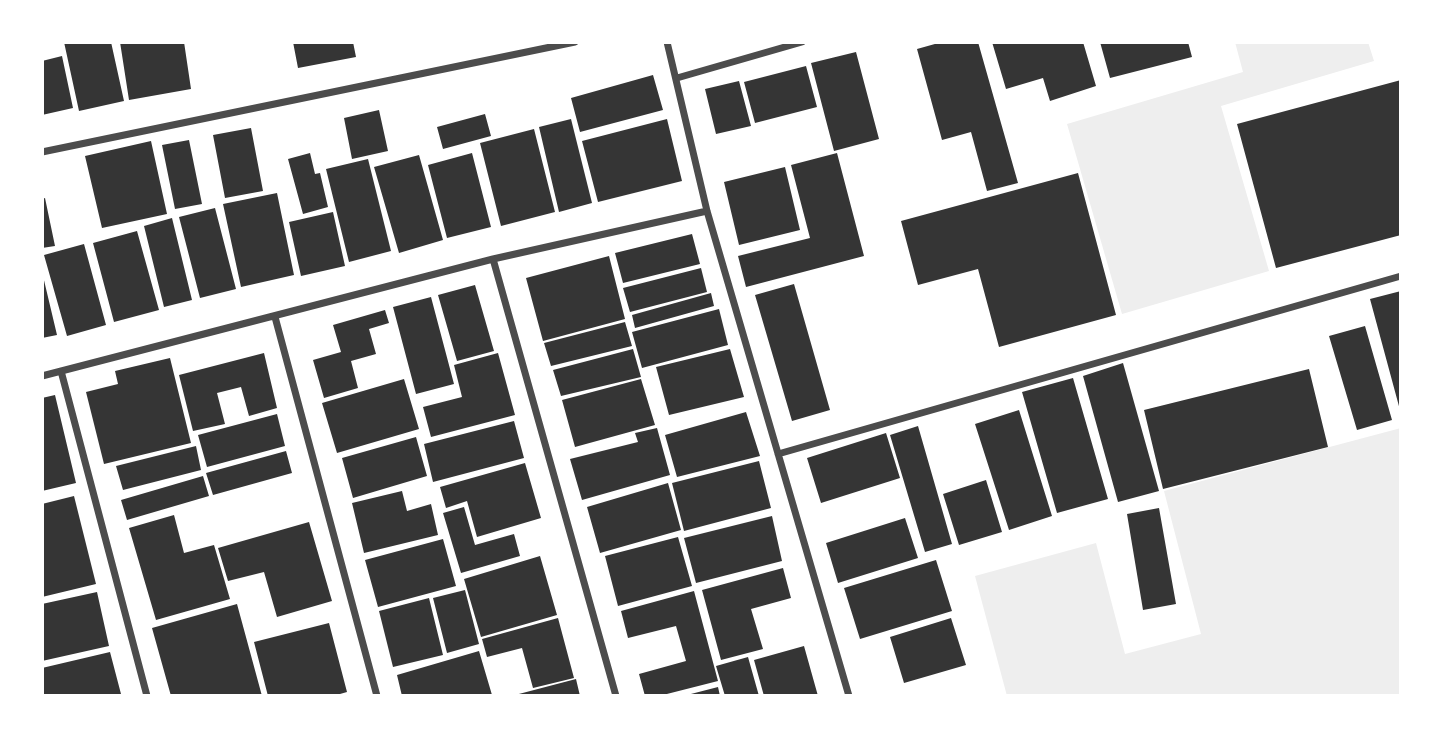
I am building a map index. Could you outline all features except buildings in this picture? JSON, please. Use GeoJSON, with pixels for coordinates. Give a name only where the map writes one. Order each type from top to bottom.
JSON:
{"type":"FeatureCollection","features":[{"type":"Feature","properties":{"kind":"street"},"geometry":{"type":"LineString","coordinates":[[42,152],[575,42]]}},
{"type":"Feature","properties":{"kind":"street"},"geometry":{"type":"LineString","coordinates":[[667,42],[707,211],[849,696]]}},
{"type":"Feature","properties":{"kind":"street"},"geometry":{"type":"LineString","coordinates":[[677,78],[802,42]]}},
{"type":"Feature","properties":{"kind":"street"},"geometry":{"type":"LineString","coordinates":[[42,376],[493,259],[707,211]]}},
{"type":"Feature","properties":{"kind":"street"},"geometry":{"type":"LineString","coordinates":[[493,259],[616,696]]}},
{"type":"Feature","properties":{"kind":"street"},"geometry":{"type":"LineString","coordinates":[[778,454],[1401,276]]}},
{"type":"Feature","properties":{"kind":"street"},"geometry":{"type":"LineString","coordinates":[[275,317],[377,696]]}},
{"type":"Feature","properties":{"kind":"street"},"geometry":{"type":"LineString","coordinates":[[61,371],[147,696]]}},
{"type":"Feature","properties":{"kind":"shaded area"},"geometry":{"type":"Polygon","coordinates":[[[1235,42],[1368,42],[1374,61],[1221,106],[1269,271],[1122,314],[1067,124],[1243,72],[1235,42]]]}},
{"type":"Feature","properties":{"kind":"shaded area"},"geometry":{"type":"Polygon","coordinates":[[[1401,428],[1401,696],[1007,696],[975,576],[1096,543],[1125,654],[1201,634],[1164,491],[1401,428]]]}}]}
